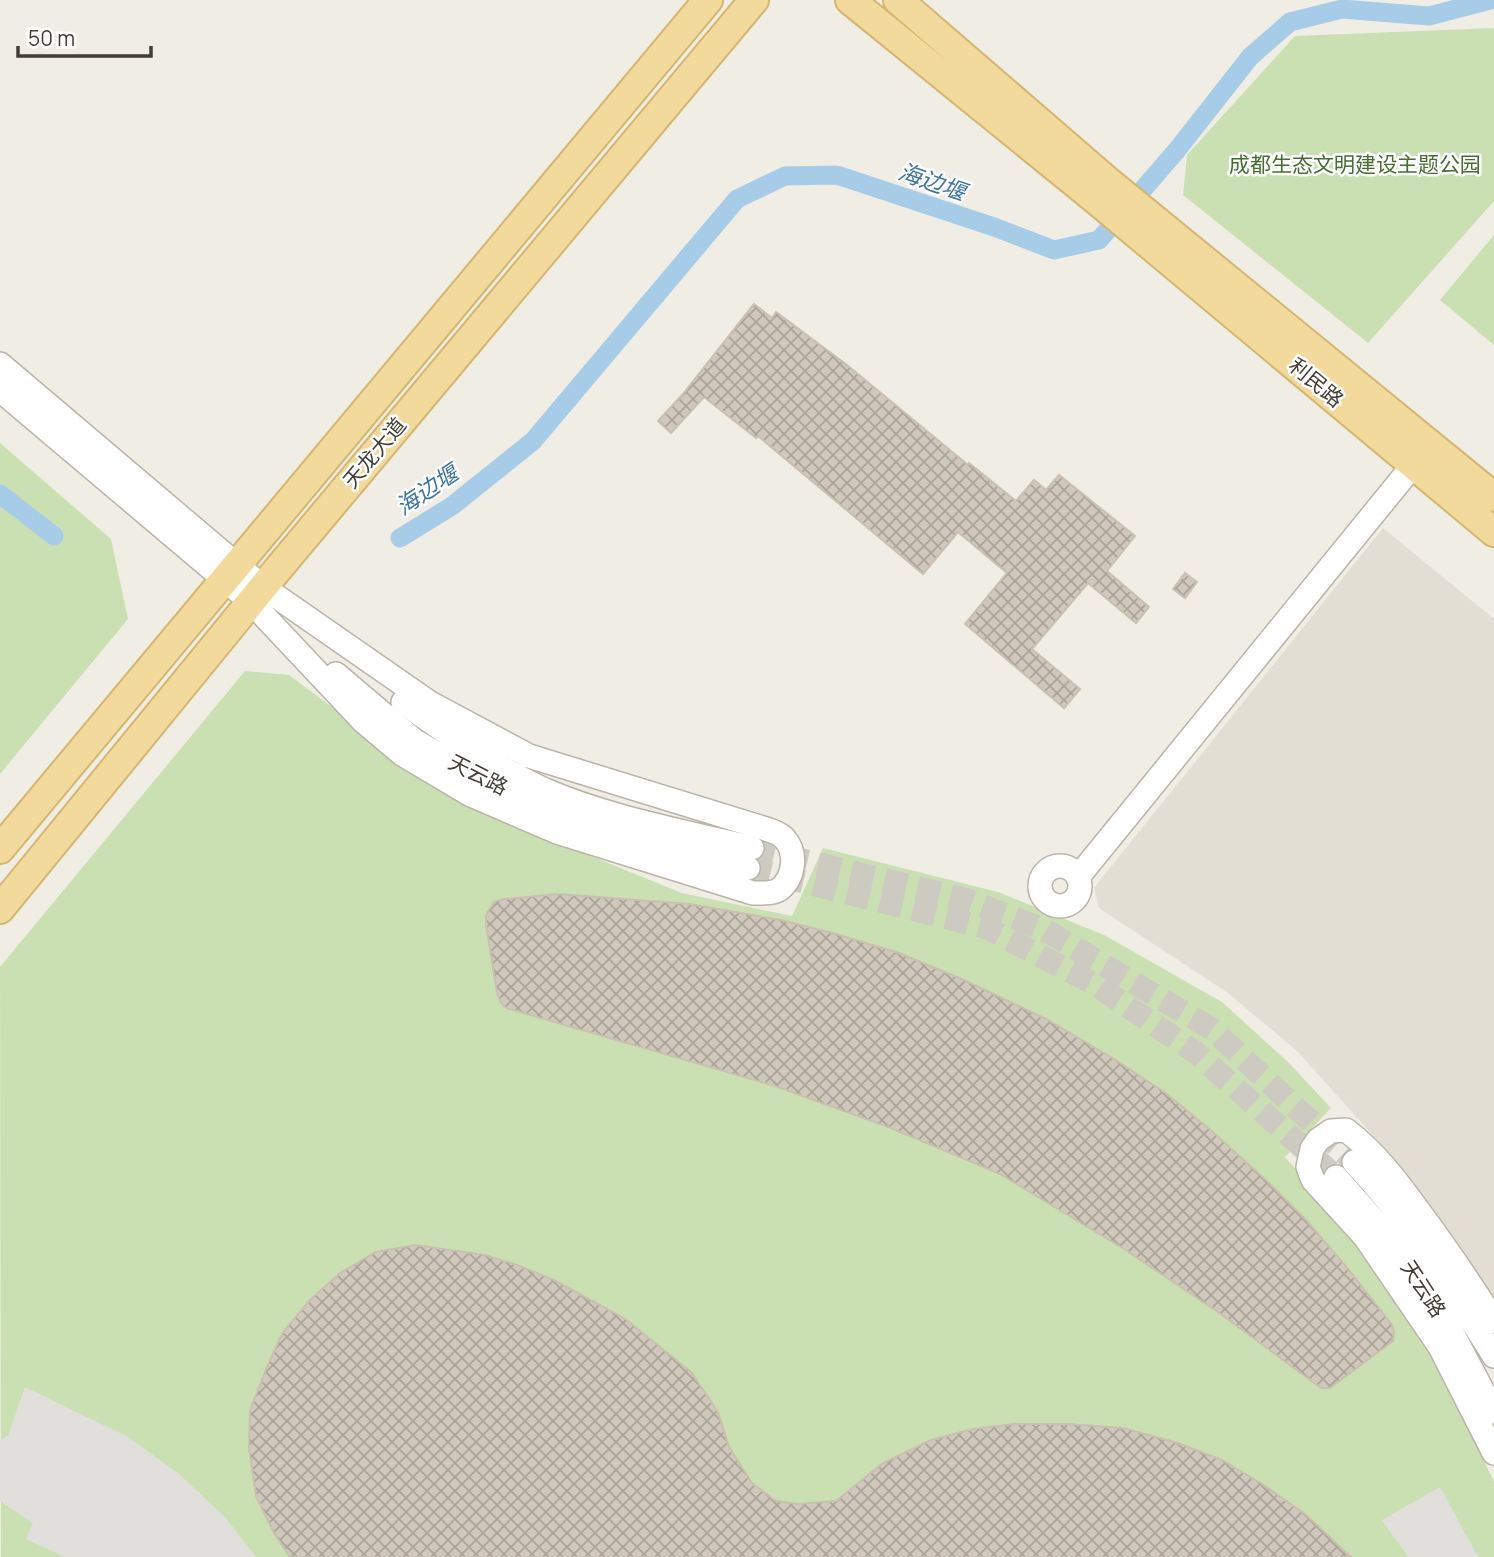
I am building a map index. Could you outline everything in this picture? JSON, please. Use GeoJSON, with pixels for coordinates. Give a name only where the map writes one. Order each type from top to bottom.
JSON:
{"type":"FeatureCollection","features":[{"type":"Feature","properties":{"kind":"main road","name":"天龙大道"},"geometry":{"type":"LineString","coordinates":[[0,849],[708,0]]}},
{"type":"Feature","properties":{"kind":"main road","name":"天龙大道"},"geometry":{"type":"LineString","coordinates":[[0,909],[257,594],[754,0]]}},
{"type":"Feature","properties":{"kind":"main road"},"geometry":{"type":"LineString","coordinates":[[850,0],[1103,192]]}},
{"type":"Feature","properties":{"kind":"main road"},"geometry":{"type":"LineString","coordinates":[[898,0],[1103,192]]}},
{"type":"Feature","properties":{"kind":"main road","name":"利民路"},"geometry":{"type":"LineString","coordinates":[[1103,192],[1416,450],[1494,532]]}},
{"type":"Feature","properties":{"kind":"main road","name":"利民路"},"geometry":{"type":"LineString","coordinates":[[1416,450],[1494,497]]}},
{"type":"Feature","properties":{"kind":"street"},"geometry":{"type":"LineString","coordinates":[[0,364],[257,594],[430,703],[529,756],[782,836],[792,851],[792,872],[780,889],[769,893],[752,893],[557,832],[471,796],[402,754],[364,722],[257,594]]}},
{"type":"Feature","properties":{"kind":"street"},"geometry":{"type":"LineString","coordinates":[[0,390],[230,571]]}},
{"type":"Feature","properties":{"kind":"street"},"geometry":{"type":"LineString","coordinates":[[1073,873],[1416,450]]}},
{"type":"Feature","properties":{"kind":"street","name":"天云路"},"geometry":{"type":"LineString","coordinates":[[257,594],[415,741],[475,776],[570,819],[750,858]]}},
{"type":"Feature","properties":{"kind":"street"},"geometry":{"type":"LineString","coordinates":[[1494,1321],[1456,1260],[1398,1182],[1365,1145],[1346,1130],[1331,1131],[1318,1140],[1312,1149],[1308,1167],[1313,1180],[1366,1237],[1440,1347],[1494,1453]]}},
{"type":"Feature","properties":{"kind":"street","name":"天云路"},"geometry":{"type":"LineString","coordinates":[[1354,1162],[1385,1195],[1437,1267],[1494,1356]]}},
{"type":"Feature","properties":{"kind":"street","name":"天云路"},"geometry":{"type":"LineString","coordinates":[[1336,1177],[1393,1242],[1450,1329],[1494,1412]]}},
{"type":"Feature","properties":{"kind":"shaded area"},"geometry":{"type":"Polygon","coordinates":[[[1383,528],[1494,619],[1494,1303],[1465,1255],[1380,1143],[1297,1051],[1228,993],[1099,908],[1094,888],[1383,528]]]}},
{"type":"Feature","properties":{"kind":"shaded area"},"geometry":{"type":"Polygon","coordinates":[[[25,1387],[128,1437],[179,1474],[225,1517],[256,1557],[65,1557],[26,1539],[33,1523],[0,1501],[0,1440],[8,1436],[25,1387]]]}},
{"type":"Feature","properties":{"kind":"shaded area"},"geometry":{"type":"Polygon","coordinates":[[[1440,1487],[1478,1557],[1408,1557],[1382,1520],[1440,1487]]]}},
{"type":"Feature","properties":{"kind":"green space","name":"成都生态文明建设主题公园"},"geometry":{"type":"Polygon","coordinates":[[[1494,28],[1494,201],[1368,343],[1183,195],[1187,155],[1295,36],[1494,28]]]}},
{"type":"Feature","properties":{"kind":"green space"},"geometry":{"type":"Polygon","coordinates":[[[1494,235],[1494,345],[1440,300],[1494,235]]]}},
{"type":"Feature","properties":{"kind":"green space"},"geometry":{"type":"Polygon","coordinates":[[[0,443],[111,539],[128,619],[0,774],[0,443]]]}},
{"type":"Feature","properties":{"kind":"green space"},"geometry":{"type":"Polygon","coordinates":[[[245,671],[289,675],[462,804],[682,893],[792,916],[823,848],[998,892],[1104,935],[1222,1002],[1288,1062],[1331,1108],[1285,1157],[1328,1205],[1432,1348],[1494,1482],[1494,1557],[1,1557],[0,967],[245,671]]]}},
{"type":"Feature","properties":{"kind":"building"},"geometry":{"type":"Polygon","coordinates":[[[754,304],[772,318],[776,312],[847,365],[1016,501],[1034,480],[1046,490],[1059,475],[1135,536],[1107,571],[1149,607],[1136,623],[1088,583],[1032,649],[1080,689],[1064,708],[965,624],[1007,573],[958,532],[923,574],[758,436],[756,438],[704,397],[671,433],[658,421],[683,394],[754,304]]]}},
{"type":"Feature","properties":{"kind":"building"},"geometry":{"type":"Polygon","coordinates":[[[1185,573],[1197,582],[1185,598],[1173,589],[1185,573]]]}},
{"type":"Feature","properties":{"kind":"building"},"geometry":{"type":"Polygon","coordinates":[[[558,894],[690,904],[781,920],[836,934],[899,953],[1046,1019],[1167,1094],[1268,1182],[1307,1221],[1349,1270],[1392,1325],[1393,1341],[1330,1388],[1321,1388],[1218,1312],[1124,1249],[1000,1174],[891,1128],[775,1086],[506,1008],[497,993],[486,915],[494,902],[504,899],[558,894]]]}},
{"type":"Feature","properties":{"kind":"building"},"geometry":{"type":"Polygon","coordinates":[[[415,1245],[485,1255],[517,1265],[554,1280],[624,1318],[691,1372],[718,1412],[729,1447],[752,1483],[776,1501],[798,1504],[836,1501],[883,1463],[931,1440],[973,1429],[1014,1424],[1123,1428],[1178,1443],[1222,1460],[1305,1514],[1351,1557],[290,1557],[274,1533],[256,1496],[249,1448],[250,1410],[267,1367],[283,1332],[310,1300],[340,1273],[376,1252],[415,1245]]]}},
{"type":"Feature","properties":{"kind":"waterway","name":"海边堰"},"geometry":{"type":"LineString","coordinates":[[400,538],[452,506],[533,441],[737,199],[785,176],[837,175],[994,227],[1054,250],[1099,240],[1177,150],[1250,57],[1290,22],[1342,9],[1429,16],[1490,0]]}},
{"type":"Feature","properties":{"kind":"waterway","name":"海边堰"},"geometry":{"type":"LineString","coordinates":[[0,494],[54,536]]}},
{"type":"Feature","properties":{"kind":"tunnel"},"geometry":{"type":"LineString","coordinates":[[752,848],[965,899],[1043,929],[1212,1029],[1354,1162]]}},
{"type":"Feature","properties":{"kind":"tunnel"},"geometry":{"type":"LineString","coordinates":[[748,868],[987,928],[1096,985],[1195,1052],[1336,1177]]}}]}
